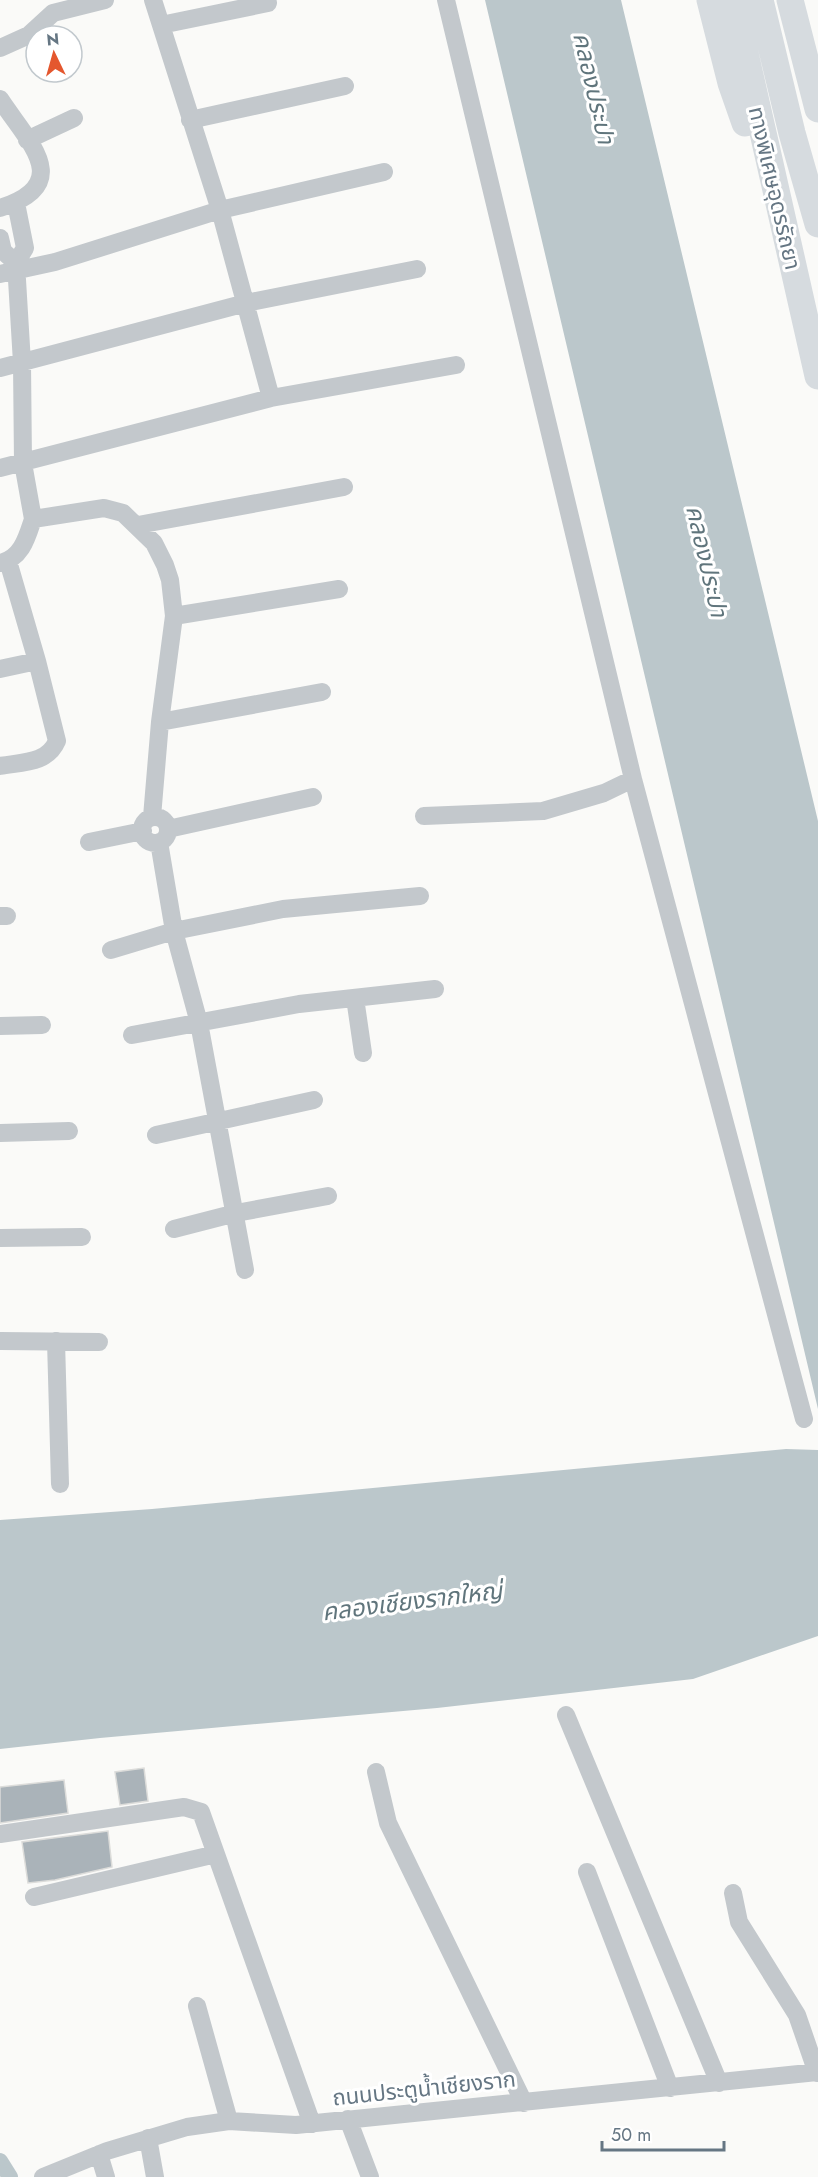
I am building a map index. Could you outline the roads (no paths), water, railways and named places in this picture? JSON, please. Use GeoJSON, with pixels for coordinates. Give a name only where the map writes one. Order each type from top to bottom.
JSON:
{"type":"FeatureCollection","features":[{"type":"Feature","properties":{"kind":"highway"},"geometry":{"type":"LineString","coordinates":[[710,0],[730,83],[787,243]]}},
{"type":"Feature","properties":{"kind":"highway","name":"ทางพิเศษอุดรรัถยา"},"geometry":{"type":"LineString","coordinates":[[733,0],[818,376]]}},
{"type":"Feature","properties":{"kind":"highway","name":"ทางพิเศษอุดรรัถยา"},"geometry":{"type":"LineString","coordinates":[[760,0],[792,133],[818,224]]}},
{"type":"Feature","properties":{"kind":"highway"},"geometry":{"type":"LineString","coordinates":[[790,0],[818,109]]}},
{"type":"Feature","properties":{"kind":"street"},"geometry":{"type":"LineString","coordinates":[[0,48],[29,35],[53,13],[105,0]]}},
{"type":"Feature","properties":{"kind":"street"},"geometry":{"type":"LineString","coordinates":[[153,0],[220,210],[271,398]]}},
{"type":"Feature","properties":{"kind":"street"},"geometry":{"type":"LineString","coordinates":[[446,0],[633,779],[804,1419]]}},
{"type":"Feature","properties":{"kind":"street"},"geometry":{"type":"LineString","coordinates":[[161,25],[268,3]]}},
{"type":"Feature","properties":{"kind":"street"},"geometry":{"type":"LineString","coordinates":[[190,120],[345,86]]}},
{"type":"Feature","properties":{"kind":"street"},"geometry":{"type":"LineString","coordinates":[[0,99],[42,162],[41,179],[32,193],[8,205],[25,248],[11,269]]}},
{"type":"Feature","properties":{"kind":"street"},"geometry":{"type":"LineString","coordinates":[[27,140],[74,118]]}},
{"type":"Feature","properties":{"kind":"street"},"geometry":{"type":"LineString","coordinates":[[11,269],[220,210],[384,172]]}},
{"type":"Feature","properties":{"kind":"street"},"geometry":{"type":"LineString","coordinates":[[0,238],[11,269],[22,363],[23,463],[33,519],[24,546],[4,562],[37,661],[57,741],[52,752],[44,758],[0,766]]}},
{"type":"Feature","properties":{"kind":"street"},"geometry":{"type":"LineString","coordinates":[[0,368],[246,303],[417,269]]}},
{"type":"Feature","properties":{"kind":"street"},"geometry":{"type":"LineString","coordinates":[[0,468],[271,398],[456,365]]}},
{"type":"Feature","properties":{"kind":"street"},"geometry":{"type":"LineString","coordinates":[[138,525],[344,487]]}},
{"type":"Feature","properties":{"kind":"street"},"geometry":{"type":"LineString","coordinates":[[33,519],[104,507],[123,513],[138,525],[154,543],[165,565],[170,580],[174,616],[147,824]]}},
{"type":"Feature","properties":{"kind":"street"},"geometry":{"type":"LineString","coordinates":[[174,616],[339,589]]}},
{"type":"Feature","properties":{"kind":"street"},"geometry":{"type":"LineString","coordinates":[[0,669],[37,661]]}},
{"type":"Feature","properties":{"kind":"street"},"geometry":{"type":"LineString","coordinates":[[160,722],[321,692]]}},
{"type":"Feature","properties":{"kind":"street"},"geometry":{"type":"LineString","coordinates":[[424,816],[543,811],[604,793],[633,779]]}},
{"type":"Feature","properties":{"kind":"street"},"geometry":{"type":"LineString","coordinates":[[164,835],[313,797]]}},
{"type":"Feature","properties":{"kind":"street"},"geometry":{"type":"LineString","coordinates":[[89,843],[161,818],[174,931],[200,1023],[245,1270]]}},
{"type":"Feature","properties":{"kind":"street"},"geometry":{"type":"LineString","coordinates":[[111,950],[174,931],[283,909],[420,896]]}},
{"type":"Feature","properties":{"kind":"street"},"geometry":{"type":"LineString","coordinates":[[132,1035],[299,1004],[435,989]]}},
{"type":"Feature","properties":{"kind":"street"},"geometry":{"type":"LineString","coordinates":[[355,998],[363,1053]]}},
{"type":"Feature","properties":{"kind":"street"},"geometry":{"type":"LineString","coordinates":[[0,1026],[42,1025]]}},
{"type":"Feature","properties":{"kind":"street"},"geometry":{"type":"LineString","coordinates":[[156,1135],[314,1100]]}},
{"type":"Feature","properties":{"kind":"street"},"geometry":{"type":"LineString","coordinates":[[0,1133],[69,1131]]}},
{"type":"Feature","properties":{"kind":"street"},"geometry":{"type":"LineString","coordinates":[[174,1229],[236,1213],[328,1196]]}},
{"type":"Feature","properties":{"kind":"street"},"geometry":{"type":"LineString","coordinates":[[0,1238],[82,1237]]}},
{"type":"Feature","properties":{"kind":"street"},"geometry":{"type":"LineString","coordinates":[[0,1341],[99,1342]]}},
{"type":"Feature","properties":{"kind":"street"},"geometry":{"type":"LineString","coordinates":[[56,1341],[60,1484]]}},
{"type":"Feature","properties":{"kind":"street"},"geometry":{"type":"LineString","coordinates":[[566,1715],[719,2083]]}},
{"type":"Feature","properties":{"kind":"street"},"geometry":{"type":"LineString","coordinates":[[376,1772],[388,1823],[524,2103]]}},
{"type":"Feature","properties":{"kind":"street"},"geometry":{"type":"LineString","coordinates":[[0,1834],[191,1808],[201,1812],[312,2124]]}},
{"type":"Feature","properties":{"kind":"street"},"geometry":{"type":"LineString","coordinates":[[34,1897],[216,1854]]}},
{"type":"Feature","properties":{"kind":"street"},"geometry":{"type":"LineString","coordinates":[[587,1872],[670,2088]]}},
{"type":"Feature","properties":{"kind":"street"},"geometry":{"type":"LineString","coordinates":[[733,1893],[739,1922],[797,2015],[818,2073]]}},
{"type":"Feature","properties":{"kind":"street"},"geometry":{"type":"LineString","coordinates":[[197,2006],[229,2121]]}},
{"type":"Feature","properties":{"kind":"street","name":"ถนนประตูน้ำเชียงราก"},"geometry":{"type":"LineString","coordinates":[[43,2177],[99,2154],[148,2138],[187,2127],[229,2121],[312,2124],[818,2073]]}},
{"type":"Feature","properties":{"kind":"street"},"geometry":{"type":"LineString","coordinates":[[348,2120],[370,2177]]}},
{"type":"Feature","properties":{"kind":"street"},"geometry":{"type":"LineString","coordinates":[[148,2138],[155,2177]]}},
{"type":"Feature","properties":{"kind":"street"},"geometry":{"type":"LineString","coordinates":[[99,2154],[106,2177]]}},
{"type":"Feature","properties":{"kind":"water","name":"คลองประปา"},"geometry":{"type":"Polygon","coordinates":[[[485,0],[621,0],[818,821],[818,1409],[485,0]]]}},
{"type":"Feature","properties":{"kind":"water","name":"คลองเชียงรากใหญ่"},"geometry":{"type":"Polygon","coordinates":[[[786,1449],[818,1450],[818,1636],[693,1679],[437,1708],[0,1749],[0,1520],[152,1509],[786,1449]]]}},
{"type":"Feature","properties":{"kind":"waterway"},"geometry":{"type":"LineString","coordinates":[[0,2161],[10,2177]]}}]}
